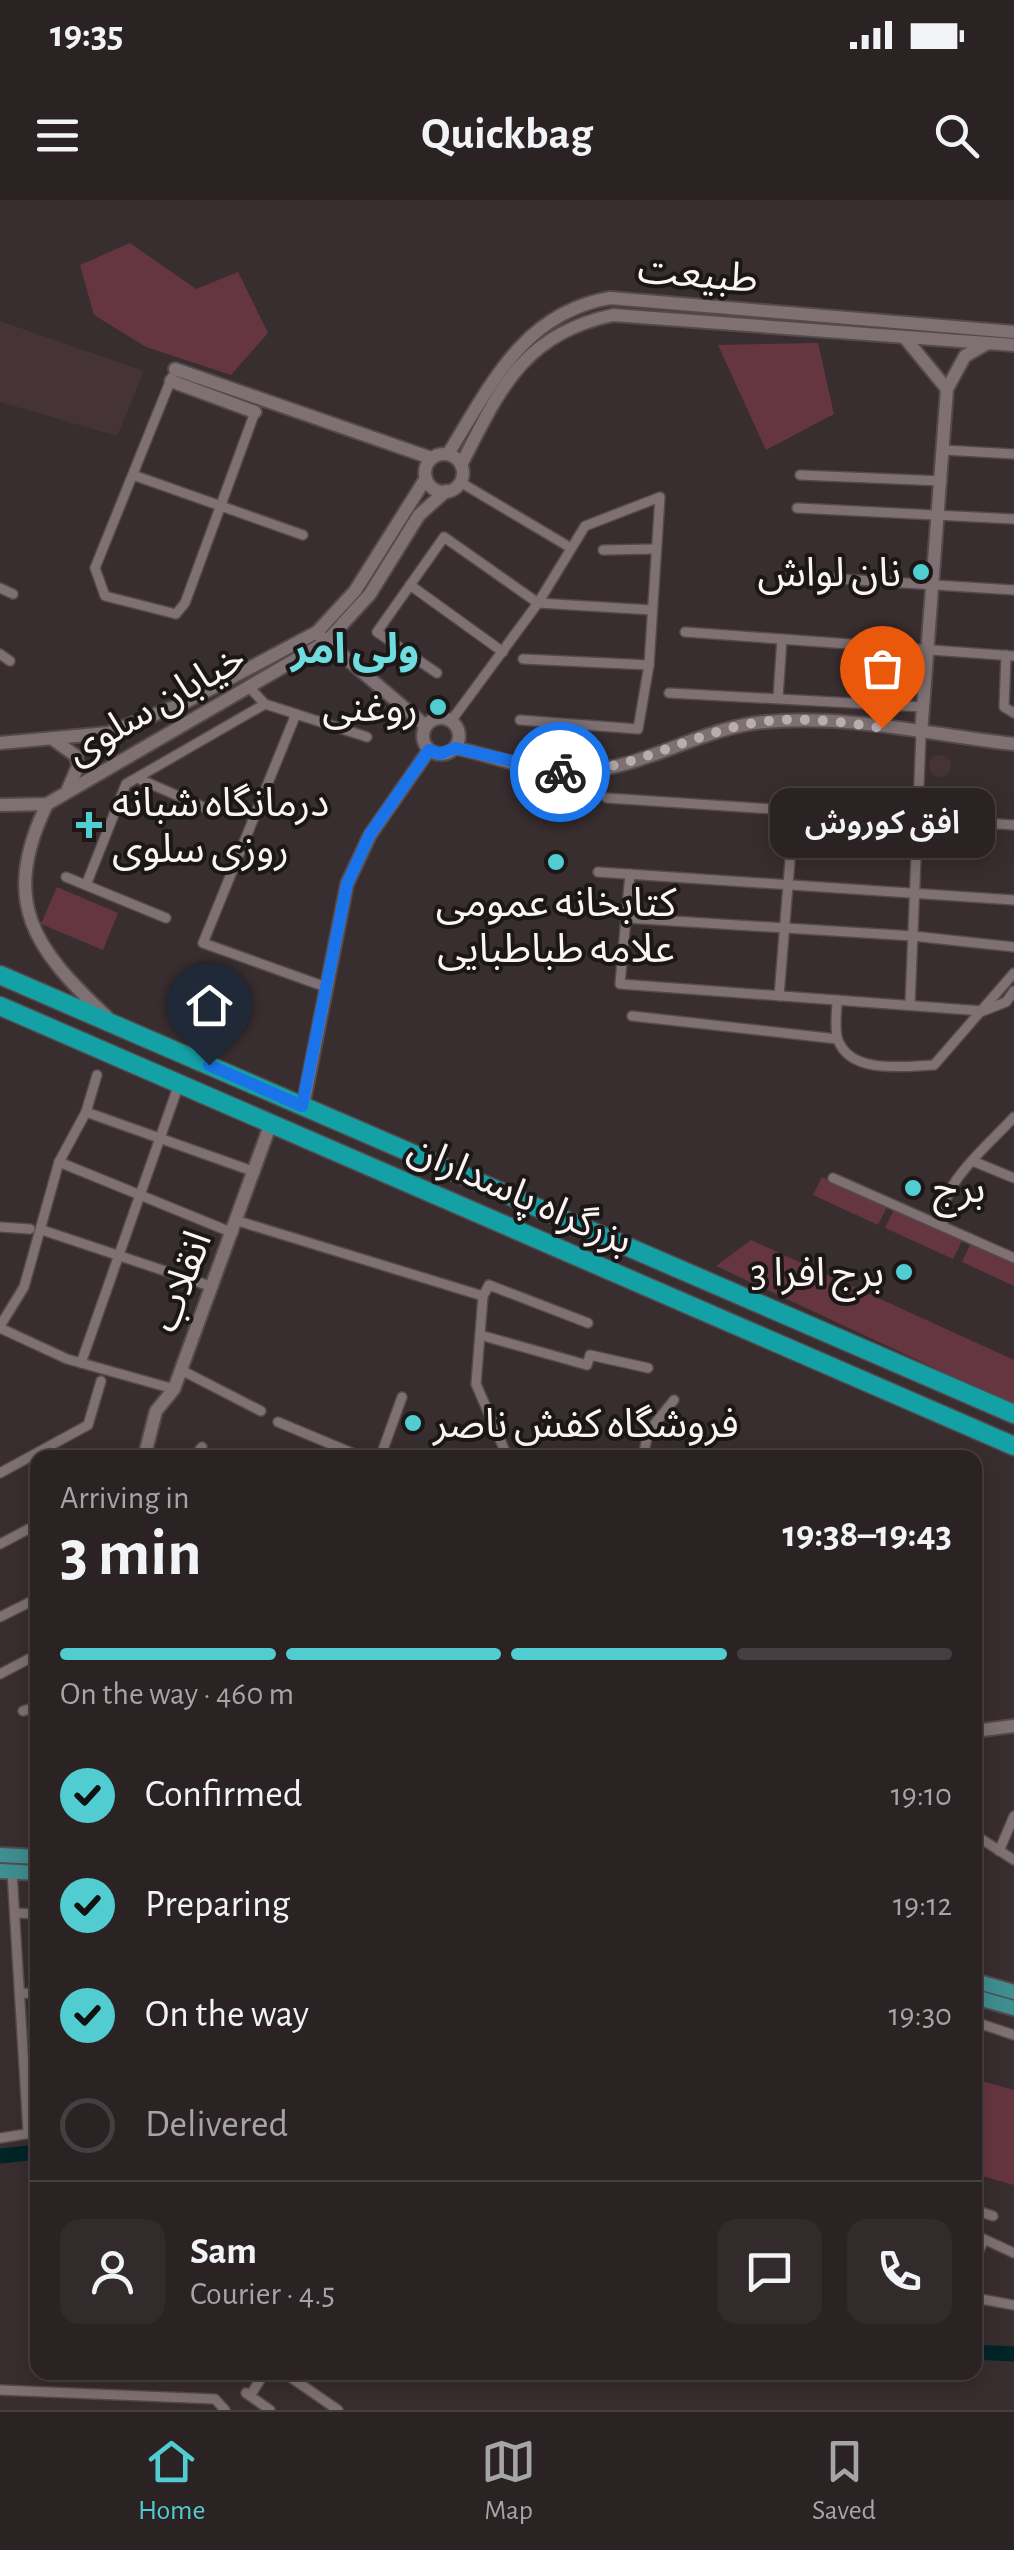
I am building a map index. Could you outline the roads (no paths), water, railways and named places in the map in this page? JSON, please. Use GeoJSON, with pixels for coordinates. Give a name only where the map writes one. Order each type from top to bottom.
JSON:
{"type":"FeatureCollection","features":[{"type":"Feature","properties":{"kind":"highway","name":"بزرگراه پاسداران"},"geometry":{"type":"LineString","coordinates":[[0,975],[1014,1414]]}},
{"type":"Feature","properties":{"kind":"highway","name":"بزرگراه پاسداران"},"geometry":{"type":"LineString","coordinates":[[0,1006],[1014,1446]]}},
{"type":"Feature","properties":{"kind":"highway"},"geometry":{"type":"LineString","coordinates":[[0,1016],[40,1024]]}},
{"type":"Feature","properties":{"kind":"main road","name":"طبیعت"},"geometry":{"type":"LineString","coordinates":[[448,454],[503,366],[547,320],[579,304],[610,298],[1014,332]]}},
{"type":"Feature","properties":{"kind":"main road","name":"طبیعت"},"geometry":{"type":"LineString","coordinates":[[461,465],[517,370],[546,339],[580,322],[612,315],[1014,345]]}},
{"type":"Feature","properties":{"kind":"main road"},"geometry":{"type":"LineString","coordinates":[[905,338],[947,389]]}},
{"type":"Feature","properties":{"kind":"main road"},"geometry":{"type":"LineString","coordinates":[[922,734],[947,389],[965,356],[988,342]]}},
{"type":"Feature","properties":{"kind":"main road"},"geometry":{"type":"LineString","coordinates":[[173,375],[431,458],[448,454],[461,465],[460,482],[446,492],[434,489],[426,478],[431,458]]}},
{"type":"Feature","properties":{"kind":"main road"},"geometry":{"type":"LineString","coordinates":[[173,375],[255,412]]}},
{"type":"Feature","properties":{"kind":"main road","name":"خیابان سلوی"},"geometry":{"type":"LineString","coordinates":[[0,743],[108,733],[150,718],[321,637],[356,591],[426,478]]}},
{"type":"Feature","properties":{"kind":"main road","name":"خیابان سلوی"},"geometry":{"type":"LineString","coordinates":[[0,805],[47,804],[248,686],[321,637],[370,594],[419,515],[446,492]]}},
{"type":"Feature","properties":{"kind":"main road"},"geometry":{"type":"LineString","coordinates":[[321,637],[426,726]]}},
{"type":"Feature","properties":{"kind":"main road"},"geometry":{"type":"LineString","coordinates":[[455,748],[460,737],[451,721],[435,719],[426,726],[423,736],[429,750],[440,754],[455,748],[545,772],[613,767],[759,722],[830,721],[1014,744]]}},
{"type":"Feature","properties":{"kind":"main road"},"geometry":{"type":"LineString","coordinates":[[54,740],[76,756],[74,779],[67,792]]}},
{"type":"Feature","properties":{"kind":"main road"},"geometry":{"type":"LineString","coordinates":[[302,1106],[323,986],[342,902],[356,862],[429,750]]}},
{"type":"Feature","properties":{"kind":"main road"},"geometry":{"type":"LineString","coordinates":[[18,832],[47,804]]}},
{"type":"Feature","properties":{"kind":"main road"},"geometry":{"type":"LineString","coordinates":[[20,933],[117,1026]]}},
{"type":"Feature","properties":{"kind":"main road","name":"انقلاب"},"geometry":{"type":"LineString","coordinates":[[146,1450],[156,1411],[174,1389],[271,1123]]}},
{"type":"Feature","properties":{"kind":"main road"},"geometry":{"type":"LineString","coordinates":[[982,1730],[1014,1726]]}},
{"type":"Feature","properties":{"kind":"main road"},"geometry":{"type":"LineString","coordinates":[[0,1855],[30,1857]]}},
{"type":"Feature","properties":{"kind":"main road"},"geometry":{"type":"LineString","coordinates":[[982,1983],[1014,1992]]}},
{"type":"Feature","properties":{"kind":"main road"},"geometry":{"type":"LineString","coordinates":[[982,1998],[1014,2008]]}},
{"type":"Feature","properties":{"kind":"street"},"geometry":{"type":"LineString","coordinates":[[173,375],[95,568],[105,596],[176,614],[185,602],[255,412]]}},
{"type":"Feature","properties":{"kind":"street"},"geometry":{"type":"LineString","coordinates":[[944,450],[1014,454]]}},
{"type":"Feature","properties":{"kind":"street"},"geometry":{"type":"LineString","coordinates":[[133,475],[303,534]]}},
{"type":"Feature","properties":{"kind":"street"},"geometry":{"type":"LineString","coordinates":[[800,475],[942,481]]}},
{"type":"Feature","properties":{"kind":"street"},"geometry":{"type":"LineString","coordinates":[[460,482],[570,548]]}},
{"type":"Feature","properties":{"kind":"street"},"geometry":{"type":"LineString","coordinates":[[451,721],[538,603],[584,526],[660,497],[649,665],[638,729],[520,720]]}},
{"type":"Feature","properties":{"kind":"street"},"geometry":{"type":"LineString","coordinates":[[797,508],[1014,519]]}},
{"type":"Feature","properties":{"kind":"street"},"geometry":{"type":"LineString","coordinates":[[437,673],[377,632],[444,537],[538,603],[652,610]]}},
{"type":"Feature","properties":{"kind":"street"},"geometry":{"type":"LineString","coordinates":[[604,550],[656,549]]}},
{"type":"Feature","properties":{"kind":"street"},"geometry":{"type":"LineString","coordinates":[[794,576],[1014,590]]}},
{"type":"Feature","properties":{"kind":"street"},"geometry":{"type":"LineString","coordinates":[[410,585],[503,652]]}},
{"type":"Feature","properties":{"kind":"street"},"geometry":{"type":"LineString","coordinates":[[0,588],[13,594]]}},
{"type":"Feature","properties":{"kind":"street"},"geometry":{"type":"LineString","coordinates":[[684,632],[1010,655],[1004,707],[1014,712]]}},
{"type":"Feature","properties":{"kind":"street"},"geometry":{"type":"LineString","coordinates":[[778,696],[782,639]]}},
{"type":"Feature","properties":{"kind":"street"},"geometry":{"type":"LineString","coordinates":[[0,654],[10,661]]}},
{"type":"Feature","properties":{"kind":"street"},"geometry":{"type":"LineString","coordinates":[[523,659],[649,665]]}},
{"type":"Feature","properties":{"kind":"street"},"geometry":{"type":"LineString","coordinates":[[248,686],[265,704],[367,736]]}},
{"type":"Feature","properties":{"kind":"street"},"geometry":{"type":"LineString","coordinates":[[669,692],[924,707]]}},
{"type":"Feature","properties":{"kind":"street"},"geometry":{"type":"LineString","coordinates":[[86,885],[126,784],[265,704]]}},
{"type":"Feature","properties":{"kind":"street"},"geometry":{"type":"LineString","coordinates":[[296,714],[202,943],[323,986]]}},
{"type":"Feature","properties":{"kind":"street"},"geometry":{"type":"LineString","coordinates":[[910,1005],[922,734]]}},
{"type":"Feature","properties":{"kind":"street"},"geometry":{"type":"LineString","coordinates":[[138,778],[216,813]]}},
{"type":"Feature","properties":{"kind":"street"},"geometry":{"type":"LineString","coordinates":[[607,798],[1014,825]]}},
{"type":"Feature","properties":{"kind":"street"},"geometry":{"type":"LineString","coordinates":[[779,996],[794,811]]}},
{"type":"Feature","properties":{"kind":"street"},"geometry":{"type":"LineString","coordinates":[[598,872],[1014,900]]}},
{"type":"Feature","properties":{"kind":"street"},"geometry":{"type":"LineString","coordinates":[[630,874],[620,984],[983,1011],[1006,1002],[1014,991]]}},
{"type":"Feature","properties":{"kind":"street"},"geometry":{"type":"LineString","coordinates":[[66,877],[166,918]]}},
{"type":"Feature","properties":{"kind":"street"},"geometry":{"type":"LineString","coordinates":[[626,918],[912,936],[1014,947]]}},
{"type":"Feature","properties":{"kind":"street"},"geometry":{"type":"LineString","coordinates":[[837,1000],[837,1040],[850,1056],[876,1066],[934,1065],[1014,972]]}},
{"type":"Feature","properties":{"kind":"street"},"geometry":{"type":"LineString","coordinates":[[632,1016],[837,1040]]}},
{"type":"Feature","properties":{"kind":"street"},"geometry":{"type":"LineString","coordinates":[[97,1075],[86,1112],[58,1162],[36,1229],[24,1287],[0,1327],[81,1363],[174,1389]]}},
{"type":"Feature","properties":{"kind":"street"},"geometry":{"type":"LineString","coordinates":[[81,1363],[180,1084]]}},
{"type":"Feature","properties":{"kind":"street"},"geometry":{"type":"LineString","coordinates":[[86,1112],[254,1172]]}},
{"type":"Feature","properties":{"kind":"street"},"geometry":{"type":"LineString","coordinates":[[944,1227],[945,1200],[1014,1117]]}},
{"type":"Feature","properties":{"kind":"street"},"geometry":{"type":"LineString","coordinates":[[58,1162],[139,1198],[483,1296]]}},
{"type":"Feature","properties":{"kind":"street"},"geometry":{"type":"LineString","coordinates":[[975,1162],[1014,1178]]}},
{"type":"Feature","properties":{"kind":"street"},"geometry":{"type":"LineString","coordinates":[[833,1178],[1014,1258]]}},
{"type":"Feature","properties":{"kind":"street"},"geometry":{"type":"LineString","coordinates":[[0,1227],[36,1229],[212,1287]]}},
{"type":"Feature","properties":{"kind":"street"},"geometry":{"type":"LineString","coordinates":[[505,1450],[476,1384],[483,1296],[489,1285],[588,1323]]}},
{"type":"Feature","properties":{"kind":"street"},"geometry":{"type":"LineString","coordinates":[[480,1334],[587,1365],[590,1355],[648,1368]]}},
{"type":"Feature","properties":{"kind":"street"},"geometry":{"type":"LineString","coordinates":[[181,1370],[261,1412]]}},
{"type":"Feature","properties":{"kind":"street"},"geometry":{"type":"LineString","coordinates":[[41,1450],[88,1424],[101,1382]]}},
{"type":"Feature","properties":{"kind":"street"},"geometry":{"type":"LineString","coordinates":[[383,1450],[402,1398]]}},
{"type":"Feature","properties":{"kind":"street"},"geometry":{"type":"LineString","coordinates":[[645,1450],[648,1432],[674,1400]]}},
{"type":"Feature","properties":{"kind":"street"},"geometry":{"type":"LineString","coordinates":[[278,1422],[345,1450]]}},
{"type":"Feature","properties":{"kind":"street"},"geometry":{"type":"LineString","coordinates":[[0,1473],[30,1456]]}},
{"type":"Feature","properties":{"kind":"street"},"geometry":{"type":"LineString","coordinates":[[0,1544],[30,1528]]}},
{"type":"Feature","properties":{"kind":"street"},"geometry":{"type":"LineString","coordinates":[[0,1617],[30,1602]]}},
{"type":"Feature","properties":{"kind":"street"},"geometry":{"type":"LineString","coordinates":[[0,1674],[30,1658]]}},
{"type":"Feature","properties":{"kind":"street"},"geometry":{"type":"LineString","coordinates":[[24,1711],[30,1709]]}},
{"type":"Feature","properties":{"kind":"street"},"geometry":{"type":"LineString","coordinates":[[999,1850],[1014,1816]]}},
{"type":"Feature","properties":{"kind":"street"},"geometry":{"type":"LineString","coordinates":[[982,1839],[1014,1860]]}},
{"type":"Feature","properties":{"kind":"street"},"geometry":{"type":"LineString","coordinates":[[6,1871],[15,1913],[30,2115]]}},
{"type":"Feature","properties":{"kind":"street"},"geometry":{"type":"LineString","coordinates":[[15,1913],[30,1914]]}},
{"type":"Feature","properties":{"kind":"street"},"geometry":{"type":"LineString","coordinates":[[21,1993],[30,1994]]}},
{"type":"Feature","properties":{"kind":"street"},"geometry":{"type":"LineString","coordinates":[[982,2024],[1014,2035]]}},
{"type":"Feature","properties":{"kind":"street"},"geometry":{"type":"LineString","coordinates":[[24,2060],[30,2060]]}},
{"type":"Feature","properties":{"kind":"street"},"geometry":{"type":"LineString","coordinates":[[26,2093],[30,2093]]}},
{"type":"Feature","properties":{"kind":"street"},"geometry":{"type":"LineString","coordinates":[[0,2138],[30,2133]]}},
{"type":"Feature","properties":{"kind":"street"},"geometry":{"type":"LineString","coordinates":[[982,2212],[993,2216]]}},
{"type":"Feature","properties":{"kind":"street"},"geometry":{"type":"LineString","coordinates":[[982,2239],[1014,2253]]}},
{"type":"Feature","properties":{"kind":"street"},"geometry":{"type":"LineString","coordinates":[[982,2299],[1014,2305]]}},
{"type":"Feature","properties":{"kind":"street"},"geometry":{"type":"LineString","coordinates":[[259,2380],[248,2395],[270,2410]]}},
{"type":"Feature","properties":{"kind":"street"},"geometry":{"type":"LineString","coordinates":[[295,2380],[338,2410]]}},
{"type":"Feature","properties":{"kind":"street"},"geometry":{"type":"LineString","coordinates":[[0,2390],[215,2399],[224,2410]]}},
{"type":"Feature","properties":{"kind":"waterway"},"geometry":{"type":"LineString","coordinates":[[0,2156],[30,2153]]}},
{"type":"Feature","properties":{"kind":"waterway"},"geometry":{"type":"LineString","coordinates":[[982,2352],[1014,2354]]}},
{"type":"Feature","properties":{"kind":"place","name":"نان لواش"},"geometry":{"type":"Point","coordinates":[921,572]}},
{"type":"Feature","properties":{"kind":"place","name":"روغنی"},"geometry":{"type":"Point","coordinates":[438,707]}},
{"type":"Feature","properties":{"kind":"place","name":"افق کوروش"},"geometry":{"type":"Point","coordinates":[882,728]}},
{"type":"Feature","properties":{"kind":"place","name":"درمانگاه شبانه روزی سلوی"},"geometry":{"type":"Point","coordinates":[89,825]}},
{"type":"Feature","properties":{"kind":"place","name":"کتابخانه عمومی علامه طباطبایی"},"geometry":{"type":"Point","coordinates":[556,862]}},
{"type":"Feature","properties":{"kind":"place","name":"برج"},"geometry":{"type":"Point","coordinates":[913,1188]}},
{"type":"Feature","properties":{"kind":"place","name":"برج افرا 3"},"geometry":{"type":"Point","coordinates":[904,1272]}},
{"type":"Feature","properties":{"kind":"place","name":"فروشگاه کفش ناصر"},"geometry":{"type":"Point","coordinates":[413,1423]}},
{"type":"Feature","properties":{"kind":"district","name":"ولی امر"},"geometry":{"type":"Point","coordinates":[355,648]}}]}
